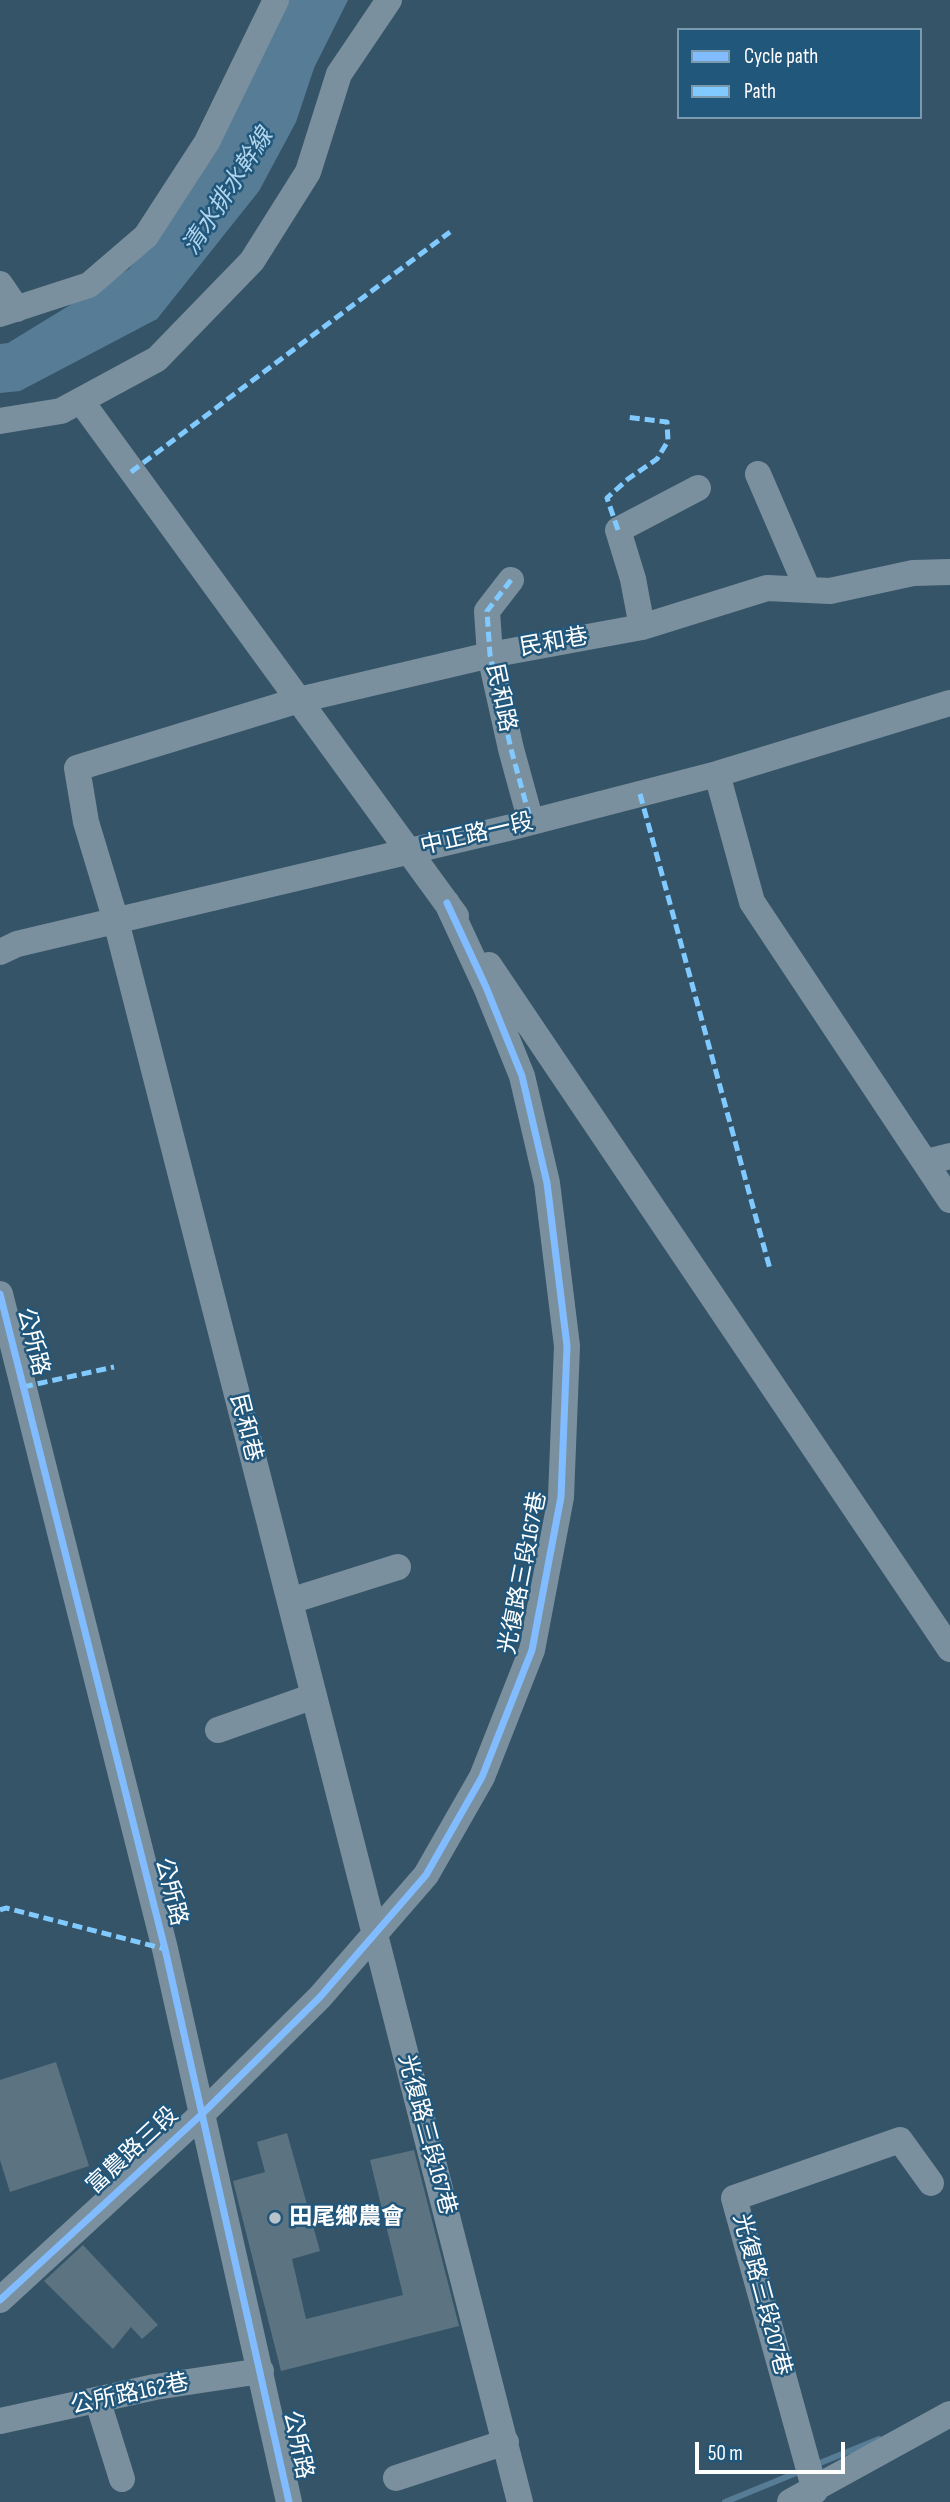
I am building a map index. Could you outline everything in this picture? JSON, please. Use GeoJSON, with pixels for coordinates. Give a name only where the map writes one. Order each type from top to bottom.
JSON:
{"type":"FeatureCollection","features":[{"type":"Feature","properties":{"kind":"street"},"geometry":{"type":"LineString","coordinates":[[0,284],[9,312],[89,285],[146,236],[207,142],[276,0]]}},
{"type":"Feature","properties":{"kind":"street"},"geometry":{"type":"LineString","coordinates":[[0,421],[71,406],[157,359],[252,261],[308,172],[339,74],[389,0]]}},
{"type":"Feature","properties":{"kind":"street"},"geometry":{"type":"LineString","coordinates":[[71,406],[299,700],[447,903],[950,1649]]}},
{"type":"Feature","properties":{"kind":"street"},"geometry":{"type":"LineString","coordinates":[[758,474],[808,590]]}},
{"type":"Feature","properties":{"kind":"street"},"geometry":{"type":"LineString","coordinates":[[642,627],[633,579],[618,530],[698,488]]}},
{"type":"Feature","properties":{"kind":"street","name":"民和巷"},"geometry":{"type":"LineString","coordinates":[[374,1934],[116,921],[86,822],[77,768],[299,700],[491,655],[642,627],[767,588],[830,591],[913,573],[950,572]]}},
{"type":"Feature","properties":{"kind":"street","name":"民和路"},"geometry":{"type":"LineString","coordinates":[[511,580],[488,611],[491,655],[511,749],[531,822]]}},
{"type":"Feature","properties":{"kind":"street","name":"中正路一段"},"geometry":{"type":"LineString","coordinates":[[0,952],[17,944],[531,822],[717,774],[950,703]]}},
{"type":"Feature","properties":{"kind":"street"},"geometry":{"type":"LineString","coordinates":[[717,774],[752,902],[938,1159],[950,1200]]}},
{"type":"Feature","properties":{"kind":"street","name":"光復路三段167巷"},"geometry":{"type":"LineString","coordinates":[[447,903],[486,986],[522,1076],[547,1183],[567,1346],[561,1497],[532,1650],[482,1777],[426,1875],[374,1934],[520,2502]]}},
{"type":"Feature","properties":{"kind":"street"},"geometry":{"type":"LineString","coordinates":[[522,1076],[532,1061],[541,1056],[554,1059]]}},
{"type":"Feature","properties":{"kind":"street","name":"公所路"},"geometry":{"type":"LineString","coordinates":[[0,1294],[165,1949],[289,2502]]}},
{"type":"Feature","properties":{"kind":"street"},"geometry":{"type":"LineString","coordinates":[[289,1601],[398,1567]]}},
{"type":"Feature","properties":{"kind":"street"},"geometry":{"type":"LineString","coordinates":[[218,1730],[314,1696]]}},
{"type":"Feature","properties":{"kind":"street","name":"富農路三段"},"geometry":{"type":"LineString","coordinates":[[0,2300],[201,2115],[320,1997],[374,1934]]}},
{"type":"Feature","properties":{"kind":"street","name":"光復路三段207巷"},"geometry":{"type":"LineString","coordinates":[[815,2491],[734,2198],[900,2140],[931,2183]]}},
{"type":"Feature","properties":{"kind":"street","name":"公所路162巷"},"geometry":{"type":"LineString","coordinates":[[0,2421],[97,2402],[155,2387],[261,2371]]}},
{"type":"Feature","properties":{"kind":"street"},"geometry":{"type":"LineString","coordinates":[[97,2402],[122,2479]]}},
{"type":"Feature","properties":{"kind":"street"},"geometry":{"type":"LineString","coordinates":[[790,2502],[815,2491],[950,2414]]}},
{"type":"Feature","properties":{"kind":"street"},"geometry":{"type":"LineString","coordinates":[[396,2478],[506,2442]]}},
{"type":"Feature","properties":{"kind":"water","name":"清水排水幹線"},"geometry":{"type":"Polygon","coordinates":[[[285,0],[348,0],[314,68],[296,122],[259,191],[157,319],[20,391],[0,393],[0,344],[8,343],[129,269],[178,208],[285,0]]]}},
{"type":"Feature","properties":{"kind":"building"},"geometry":{"type":"Polygon","coordinates":[[[56,2062],[89,2166],[10,2192],[0,2160],[0,2080],[56,2062]]]}},
{"type":"Feature","properties":{"kind":"building"},"geometry":{"type":"Polygon","coordinates":[[[287,2133],[320,2251],[292,2259],[306,2319],[403,2295],[370,2160],[414,2150],[459,2326],[281,2371],[233,2181],[265,2172],[257,2142],[287,2133]]]}},
{"type":"Feature","properties":{"kind":"building"},"geometry":{"type":"Polygon","coordinates":[[[83,2245],[158,2325],[142,2339],[131,2327],[113,2349],[44,2281],[83,2245]]]}},
{"type":"Feature","properties":{"kind":"waterway"},"geometry":{"type":"LineString","coordinates":[[815,2465],[879,2439]]}},
{"type":"Feature","properties":{"kind":"waterway"},"geometry":{"type":"LineString","coordinates":[[725,2502],[801,2471]]}},
{"type":"Feature","properties":{"kind":"marked path"},"geometry":{"type":"LineString","coordinates":[[131,472],[450,232]]}},
{"type":"Feature","properties":{"kind":"marked path"},"geometry":{"type":"LineString","coordinates":[[618,530],[607,498],[657,459],[668,441],[667,422],[625,417]]}},
{"type":"Feature","properties":{"kind":"marked path"},"geometry":{"type":"LineString","coordinates":[[511,580],[487,611],[490,655],[531,822]]}},
{"type":"Feature","properties":{"kind":"marked path"},"geometry":{"type":"LineString","coordinates":[[640,794],[770,1269]]}},
{"type":"Feature","properties":{"kind":"marked path"},"geometry":{"type":"LineString","coordinates":[[23,1387],[114,1367]]}},
{"type":"Feature","properties":{"kind":"marked path"},"geometry":{"type":"LineString","coordinates":[[0,1910],[6,1908],[165,1949]]}},
{"type":"Feature","properties":{"kind":"cycle path"},"geometry":{"type":"LineString","coordinates":[[0,2300],[201,2115],[320,1997],[426,1875],[482,1777],[532,1650],[561,1497],[567,1346],[547,1183],[522,1076],[486,987],[447,903]]}},
{"type":"Feature","properties":{"kind":"cycle path"},"geometry":{"type":"LineString","coordinates":[[0,1294],[165,1949],[289,2502]]}},
{"type":"Feature","properties":{"kind":"place","name":"田尾鄉農會"},"geometry":{"type":"Point","coordinates":[275,2218]}}]}
